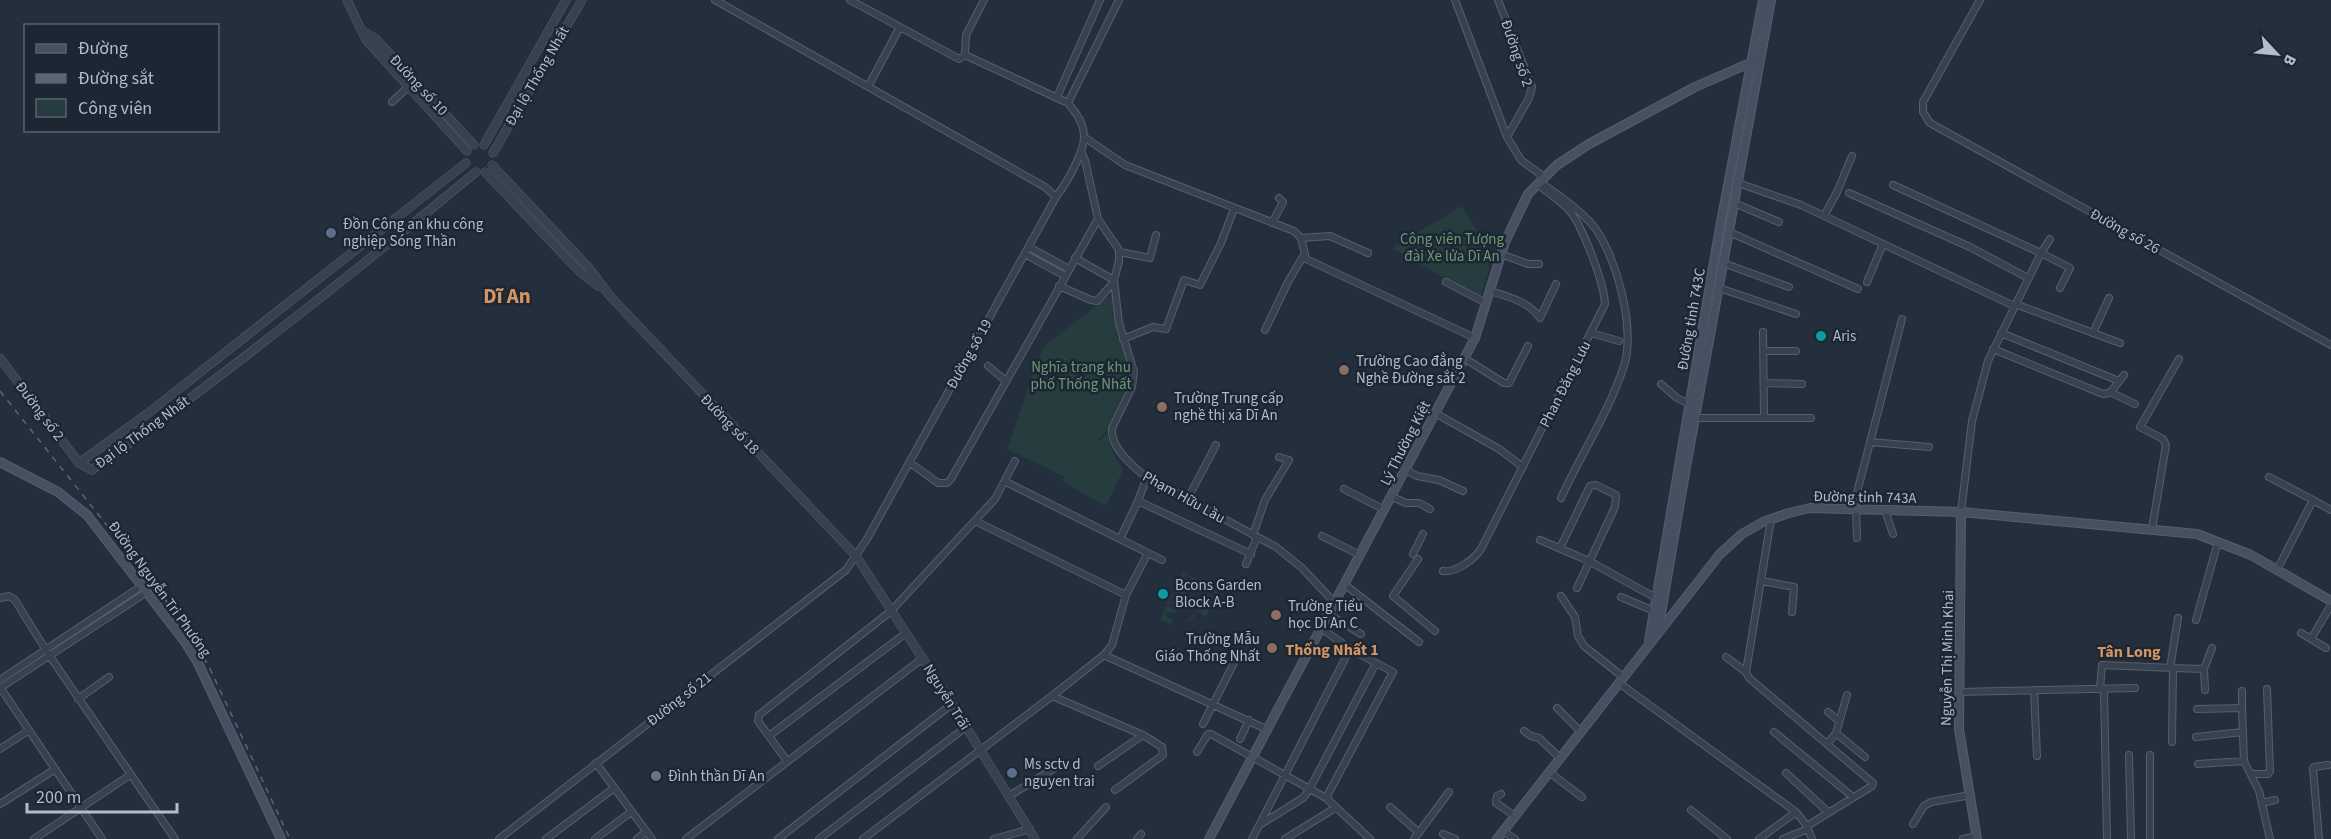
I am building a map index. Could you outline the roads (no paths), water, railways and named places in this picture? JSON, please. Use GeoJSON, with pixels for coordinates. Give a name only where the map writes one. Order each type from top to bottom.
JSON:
{"type":"FeatureCollection","features":[{"type":"Feature","properties":{"kind":"main road","name":"Đường tỉnh 743C"},"geometry":{"type":"LineString","coordinates":[[1648,644],[1695,418],[1738,183],[1763,0]]}},
{"type":"Feature","properties":{"kind":"main road","name":"Đường tỉnh 743C"},"geometry":{"type":"LineString","coordinates":[[1658,632],[1656,598],[1689,404],[1755,61],[1772,0]]}},
{"type":"Feature","properties":{"kind":"main road","name":"Lý Thường Kiệt"},"geometry":{"type":"LineString","coordinates":[[1209,839],[1475,338],[1502,254],[1521,206],[1540,181],[1565,159],[1633,119],[1695,87],[1755,61]]}},
{"type":"Feature","properties":{"kind":"main road","name":"Đường Nguyễn Tri Phương"},"geometry":{"type":"LineString","coordinates":[[0,462],[50,488],[81,509],[98,527],[145,588],[197,661],[281,839]]}},
{"type":"Feature","properties":{"kind":"main road","name":"Đường tỉnh 743A"},"geometry":{"type":"LineString","coordinates":[[1497,839],[1648,644],[1733,540],[1771,519],[1809,508],[1961,512],[2197,534],[2251,555],[2331,603]]}},
{"type":"Feature","properties":{"kind":"main road","name":"Nguyễn Thị Minh Khai"},"geometry":{"type":"LineString","coordinates":[[1961,512],[1959,729],[1977,838]]}},
{"type":"Feature","properties":{"kind":"main road"},"geometry":{"type":"LineString","coordinates":[[1656,614],[1672,615]]}},
{"type":"Feature","properties":{"kind":"street","name":"Đường số 10"},"geometry":{"type":"LineString","coordinates":[[346,0],[366,40],[467,151]]}},
{"type":"Feature","properties":{"kind":"street","name":"Đại lộ Thống Nhất"},"geometry":{"type":"LineString","coordinates":[[484,145],[566,0]]}},
{"type":"Feature","properties":{"kind":"street","name":"Đại lộ Thống Nhất"},"geometry":{"type":"LineString","coordinates":[[493,153],[582,0]]}},
{"type":"Feature","properties":{"kind":"street"},"geometry":{"type":"LineString","coordinates":[[715,0],[1045,187],[1056,197]]}},
{"type":"Feature","properties":{"kind":"street"},"geometry":{"type":"LineString","coordinates":[[850,0],[959,59],[965,55]]}},
{"type":"Feature","properties":{"kind":"street"},"geometry":{"type":"LineString","coordinates":[[965,55],[966,35],[984,0]]}},
{"type":"Feature","properties":{"kind":"street"},"geometry":{"type":"LineString","coordinates":[[1057,97],[1100,0]]}},
{"type":"Feature","properties":{"kind":"street"},"geometry":{"type":"LineString","coordinates":[[1068,103],[1119,0]]}},
{"type":"Feature","properties":{"kind":"street"},"geometry":{"type":"LineString","coordinates":[[1455,0],[1507,137],[1521,160],[1540,181],[1578,210],[1596,230],[1614,266],[1624,304],[1627,356],[1622,372],[1561,498]]}},
{"type":"Feature","properties":{"kind":"street","name":"Đường số 2"},"geometry":{"type":"LineString","coordinates":[[1498,0],[1532,87],[1529,98],[1507,137]]}},
{"type":"Feature","properties":{"kind":"street","name":"Đường số 26"},"geometry":{"type":"LineString","coordinates":[[1980,0],[1923,102],[1923,112],[1930,123],[2331,345]]}},
{"type":"Feature","properties":{"kind":"street"},"geometry":{"type":"LineString","coordinates":[[869,86],[900,27]]}},
{"type":"Feature","properties":{"kind":"street","name":"Đường số 10"},"geometry":{"type":"LineString","coordinates":[[360,29],[376,39],[474,145]]}},
{"type":"Feature","properties":{"kind":"street"},"geometry":{"type":"LineString","coordinates":[[965,55],[1068,103],[1078,116],[1084,137],[1081,151],[1098,219],[1119,252],[1150,258],[1156,235]]}},
{"type":"Feature","properties":{"kind":"street"},"geometry":{"type":"LineString","coordinates":[[392,102],[408,87]]}},
{"type":"Feature","properties":{"kind":"street"},"geometry":{"type":"LineString","coordinates":[[1084,137],[1125,165],[1294,231],[1301,238],[1306,259],[1475,338]]}},
{"type":"Feature","properties":{"kind":"street"},"geometry":{"type":"LineString","coordinates":[[474,145],[484,145],[493,153],[492,165],[485,172],[476,172],[466,163],[467,151],[474,145]]}},
{"type":"Feature","properties":{"kind":"street","name":"Đường số 19"},"geometry":{"type":"LineString","coordinates":[[856,556],[1067,181],[1081,151]]}},
{"type":"Feature","properties":{"kind":"street"},"geometry":{"type":"LineString","coordinates":[[1824,216],[1852,156]]}},
{"type":"Feature","properties":{"kind":"street","name":"Đại lộ Thống Nhất"},"geometry":{"type":"LineString","coordinates":[[466,163],[231,348],[79,463],[92,470],[127,445],[390,242],[476,172]]}},
{"type":"Feature","properties":{"kind":"street","name":"Đường số 18"},"geometry":{"type":"LineString","coordinates":[[492,165],[589,268],[605,291],[856,556]]}},
{"type":"Feature","properties":{"kind":"street","name":"Đường số 18"},"geometry":{"type":"LineString","coordinates":[[485,172],[579,271],[605,291]]}},
{"type":"Feature","properties":{"kind":"street","name":"Phan Đăng Lưu"},"geometry":{"type":"LineString","coordinates":[[1443,570],[1448,572],[1477,555],[1605,304],[1598,275],[1580,227],[1569,210],[1540,181]]}},
{"type":"Feature","properties":{"kind":"street"},"geometry":{"type":"LineString","coordinates":[[1738,183],[1801,205],[2014,305],[2120,343]]}},
{"type":"Feature","properties":{"kind":"street"},"geometry":{"type":"LineString","coordinates":[[1893,185],[2070,268],[2060,288]]}},
{"type":"Feature","properties":{"kind":"street"},"geometry":{"type":"LineString","coordinates":[[1850,193],[1970,247],[2028,278]]}},
{"type":"Feature","properties":{"kind":"street"},"geometry":{"type":"LineString","coordinates":[[1272,223],[1283,201],[1279,198]]}},
{"type":"Feature","properties":{"kind":"street"},"geometry":{"type":"LineString","coordinates":[[1734,203],[1779,222]]}},
{"type":"Feature","properties":{"kind":"street"},"geometry":{"type":"LineString","coordinates":[[1123,339],[1153,327],[1166,329],[1184,280],[1200,285],[1221,243],[1234,209]]}},
{"type":"Feature","properties":{"kind":"street"},"geometry":{"type":"LineString","coordinates":[[534,224],[542,218]]}},
{"type":"Feature","properties":{"kind":"street"},"geometry":{"type":"LineString","coordinates":[[909,462],[938,483],[946,483],[968,450],[1098,219]]}},
{"type":"Feature","properties":{"kind":"street"},"geometry":{"type":"LineString","coordinates":[[381,229],[390,242]]}},
{"type":"Feature","properties":{"kind":"street"},"geometry":{"type":"LineString","coordinates":[[1729,232],[1858,289]]}},
{"type":"Feature","properties":{"kind":"street"},"geometry":{"type":"LineString","coordinates":[[1301,238],[1330,236],[1368,253]]}},
{"type":"Feature","properties":{"kind":"street"},"geometry":{"type":"LineString","coordinates":[[1961,512],[1972,421],[1985,371],[2014,305],[2050,239]]}},
{"type":"Feature","properties":{"kind":"street"},"geometry":{"type":"LineString","coordinates":[[1867,282],[1884,244]]}},
{"type":"Feature","properties":{"kind":"street"},"geometry":{"type":"LineString","coordinates":[[1027,250],[1067,272]]}},
{"type":"Feature","properties":{"kind":"street","name":"Phạm Hữu Lầu"},"geometry":{"type":"LineString","coordinates":[[1119,252],[1114,281],[1119,323],[1134,377],[1132,387],[1111,433],[1126,460],[1147,477],[1286,555],[1334,602]]}},
{"type":"Feature","properties":{"kind":"street"},"geometry":{"type":"LineString","coordinates":[[1502,254],[1528,264],[1539,264]]}},
{"type":"Feature","properties":{"kind":"street"},"geometry":{"type":"LineString","coordinates":[[1265,330],[1304,255]]}},
{"type":"Feature","properties":{"kind":"street"},"geometry":{"type":"LineString","coordinates":[[1059,286],[1097,301],[1114,281],[1074,258]]}},
{"type":"Feature","properties":{"kind":"street"},"geometry":{"type":"LineString","coordinates":[[1723,263],[1789,287]]}},
{"type":"Feature","properties":{"kind":"street"},"geometry":{"type":"LineString","coordinates":[[336,264],[345,277]]}},
{"type":"Feature","properties":{"kind":"street"},"geometry":{"type":"LineString","coordinates":[[1446,282],[1486,303]]}},
{"type":"Feature","properties":{"kind":"street"},"geometry":{"type":"LineString","coordinates":[[1490,291],[1524,303],[1540,318],[1557,284]]}},
{"type":"Feature","properties":{"kind":"street"},"geometry":{"type":"LineString","coordinates":[[1719,288],[1796,314]]}},
{"type":"Feature","properties":{"kind":"street"},"geometry":{"type":"LineString","coordinates":[[2093,333],[2109,298]]}},
{"type":"Feature","properties":{"kind":"street"},"geometry":{"type":"LineString","coordinates":[[1857,538],[1855,508],[1902,319]]}},
{"type":"Feature","properties":{"kind":"street"},"geometry":{"type":"LineString","coordinates":[[1763,332],[1764,417]]}},
{"type":"Feature","properties":{"kind":"street"},"geometry":{"type":"LineString","coordinates":[[1591,333],[1619,341]]}},
{"type":"Feature","properties":{"kind":"street"},"geometry":{"type":"LineString","coordinates":[[1993,349],[2103,394],[2110,392],[2121,378],[2001,333]]}},
{"type":"Feature","properties":{"kind":"street"},"geometry":{"type":"LineString","coordinates":[[1464,358],[1504,383],[1509,383],[1528,346]]}},
{"type":"Feature","properties":{"kind":"street"},"geometry":{"type":"LineString","coordinates":[[231,348],[239,360]]}},
{"type":"Feature","properties":{"kind":"street"},"geometry":{"type":"LineString","coordinates":[[1764,351],[1796,351]]}},
{"type":"Feature","properties":{"kind":"street","name":"Đường số 2"},"geometry":{"type":"LineString","coordinates":[[0,358],[79,463]]}},
{"type":"Feature","properties":{"kind":"street"},"geometry":{"type":"LineString","coordinates":[[2152,529],[2166,445],[2163,439],[2140,427],[2179,359]]}},
{"type":"Feature","properties":{"kind":"street"},"geometry":{"type":"LineString","coordinates":[[988,366],[1006,381]]}},
{"type":"Feature","properties":{"kind":"street"},"geometry":{"type":"LineString","coordinates":[[1764,383],[1802,384]]}},
{"type":"Feature","properties":{"kind":"street"},"geometry":{"type":"LineString","coordinates":[[1661,384],[1680,400],[1689,404]]}},
{"type":"Feature","properties":{"kind":"street"},"geometry":{"type":"LineString","coordinates":[[179,388],[188,399]]}},
{"type":"Feature","properties":{"kind":"street"},"geometry":{"type":"LineString","coordinates":[[2110,392],[2136,404]]}},
{"type":"Feature","properties":{"kind":"street"},"geometry":{"type":"LineString","coordinates":[[1435,413],[1499,449],[1523,467]]}},
{"type":"Feature","properties":{"kind":"street"},"geometry":{"type":"LineString","coordinates":[[1695,418],[1810,418]]}},
{"type":"Feature","properties":{"kind":"street"},"geometry":{"type":"LineString","coordinates":[[118,435],[127,445]]}},
{"type":"Feature","properties":{"kind":"street"},"geometry":{"type":"LineString","coordinates":[[1870,442],[1929,447]]}},
{"type":"Feature","properties":{"kind":"street"},"geometry":{"type":"LineString","coordinates":[[1187,500],[1216,445]]}},
{"type":"Feature","properties":{"kind":"street"},"geometry":{"type":"LineString","coordinates":[[1246,564],[1251,554],[1265,500],[1289,460],[1279,457]]}},
{"type":"Feature","properties":{"kind":"street"},"geometry":{"type":"LineString","coordinates":[[787,761],[758,721],[759,715],[891,611],[995,499],[1006,482],[1015,461]]}},
{"type":"Feature","properties":{"kind":"street"},"geometry":{"type":"LineString","coordinates":[[1406,470],[1417,476],[1439,480],[1463,491]]}},
{"type":"Feature","properties":{"kind":"street"},"geometry":{"type":"LineString","coordinates":[[1120,539],[1147,477]]}},
{"type":"Feature","properties":{"kind":"street"},"geometry":{"type":"LineString","coordinates":[[2269,477],[2331,510]]}},
{"type":"Feature","properties":{"kind":"street"},"geometry":{"type":"LineString","coordinates":[[1006,482],[1162,560]]}},
{"type":"Feature","properties":{"kind":"street"},"geometry":{"type":"LineString","coordinates":[[1560,548],[1590,486],[1596,485],[1616,495],[1616,507],[1577,588]]}},
{"type":"Feature","properties":{"kind":"street"},"geometry":{"type":"LineString","coordinates":[[1344,489],[1385,510]]}},
{"type":"Feature","properties":{"kind":"street"},"geometry":{"type":"LineString","coordinates":[[1392,497],[1406,503],[1419,503],[1430,508]]}},
{"type":"Feature","properties":{"kind":"street"},"geometry":{"type":"LineString","coordinates":[[1138,501],[1251,554]]}},
{"type":"Feature","properties":{"kind":"street"},"geometry":{"type":"LineString","coordinates":[[2277,570],[2313,501]]}},
{"type":"Feature","properties":{"kind":"street"},"geometry":{"type":"LineString","coordinates":[[1885,510],[1893,534]]}},
{"type":"Feature","properties":{"kind":"street"},"geometry":{"type":"LineString","coordinates":[[1746,672],[1771,519]]}},
{"type":"Feature","properties":{"kind":"street"},"geometry":{"type":"LineString","coordinates":[[975,521],[1126,595]]}},
{"type":"Feature","properties":{"kind":"street"},"geometry":{"type":"LineString","coordinates":[[1423,534],[1416,557],[1393,596],[1436,631]]}},
{"type":"Feature","properties":{"kind":"street"},"geometry":{"type":"LineString","coordinates":[[1322,536],[1360,555]]}},
{"type":"Feature","properties":{"kind":"street"},"geometry":{"type":"LineString","coordinates":[[1540,540],[1589,561],[1656,598]]}},
{"type":"Feature","properties":{"kind":"street"},"geometry":{"type":"LineString","coordinates":[[2196,620],[2218,542]]}},
{"type":"Feature","properties":{"kind":"street"},"geometry":{"type":"LineString","coordinates":[[863,839],[1104,655],[1112,645],[1126,595],[1148,553]]}},
{"type":"Feature","properties":{"kind":"street","name":"Nguyễn Trãi"},"geometry":{"type":"LineString","coordinates":[[856,556],[923,658],[1035,839]]}},
{"type":"Feature","properties":{"kind":"street","name":"Đường số 21"},"geometry":{"type":"LineString","coordinates":[[499,839],[846,570],[856,556]]}},
{"type":"Feature","properties":{"kind":"street"},"geometry":{"type":"LineString","coordinates":[[1762,581],[1794,587],[1792,612]]}},
{"type":"Feature","properties":{"kind":"street"},"geometry":{"type":"LineString","coordinates":[[1344,584],[1419,642]]}},
{"type":"Feature","properties":{"kind":"street"},"geometry":{"type":"LineString","coordinates":[[0,680],[145,588]]}},
{"type":"Feature","properties":{"kind":"street"},"geometry":{"type":"LineString","coordinates":[[1,598],[9,596],[15,600],[78,699],[175,839]]}},
{"type":"Feature","properties":{"kind":"street"},"geometry":{"type":"LineString","coordinates":[[1561,596],[1575,617],[1578,636],[1584,646],[1621,680],[1796,812],[1807,827],[1812,839]]}},
{"type":"Feature","properties":{"kind":"street"},"geometry":{"type":"LineString","coordinates":[[1621,597],[1656,614]]}},
{"type":"Feature","properties":{"kind":"street"},"geometry":{"type":"LineString","coordinates":[[2311,639],[2331,603]]}},
{"type":"Feature","properties":{"kind":"street"},"geometry":{"type":"LineString","coordinates":[[1328,614],[1361,634]]}},
{"type":"Feature","properties":{"kind":"street"},"geometry":{"type":"LineString","coordinates":[[2172,741],[2171,668],[2178,618]]}},
{"type":"Feature","properties":{"kind":"street"},"geometry":{"type":"LineString","coordinates":[[1321,628],[1350,649],[1393,672],[1326,798]]}},
{"type":"Feature","properties":{"kind":"street"},"geometry":{"type":"LineString","coordinates":[[769,736],[906,633]]}},
{"type":"Feature","properties":{"kind":"street"},"geometry":{"type":"LineString","coordinates":[[2301,633],[2326,648]]}},
{"type":"Feature","properties":{"kind":"street"},"geometry":{"type":"LineString","coordinates":[[2205,690],[2204,669],[2212,648]]}},
{"type":"Feature","properties":{"kind":"street"},"geometry":{"type":"LineString","coordinates":[[1252,839],[1350,649]]}},
{"type":"Feature","properties":{"kind":"street"},"geometry":{"type":"LineString","coordinates":[[47,652],[0,688],[102,839]]}},
{"type":"Feature","properties":{"kind":"street"},"geometry":{"type":"LineString","coordinates":[[1203,724],[1239,653]]}},
{"type":"Feature","properties":{"kind":"street"},"geometry":{"type":"LineString","coordinates":[[1104,655],[1268,730]]}},
{"type":"Feature","properties":{"kind":"street"},"geometry":{"type":"LineString","coordinates":[[1726,657],[1746,672],[1754,684],[1873,783],[1872,786],[1807,827],[1783,839]]}},
{"type":"Feature","properties":{"kind":"street"},"geometry":{"type":"LineString","coordinates":[[686,839],[923,658]]}},
{"type":"Feature","properties":{"kind":"street"},"geometry":{"type":"LineString","coordinates":[[1259,825],[1303,798],[1309,790],[1376,663]]}},
{"type":"Feature","properties":{"kind":"street"},"geometry":{"type":"LineString","coordinates":[[2107,839],[2102,665],[2204,669]]}},
{"type":"Feature","properties":{"kind":"street"},"geometry":{"type":"LineString","coordinates":[[78,699],[109,677]]}},
{"type":"Feature","properties":{"kind":"street"},"geometry":{"type":"LineString","coordinates":[[1959,692],[2135,688]]}},
{"type":"Feature","properties":{"kind":"street"},"geometry":{"type":"LineString","coordinates":[[2252,774],[2268,774],[2270,771],[2267,689]]}},
{"type":"Feature","properties":{"kind":"street"},"geometry":{"type":"LineString","coordinates":[[2034,690],[2037,756]]}},
{"type":"Feature","properties":{"kind":"street"},"geometry":{"type":"LineString","coordinates":[[2242,691],[2244,761],[2252,774],[2262,803],[2270,839]]}},
{"type":"Feature","properties":{"kind":"street"},"geometry":{"type":"LineString","coordinates":[[1827,744],[1836,733],[1847,695]]}},
{"type":"Feature","properties":{"kind":"street"},"geometry":{"type":"LineString","coordinates":[[1053,696],[1161,745],[1164,753],[1115,790]]}},
{"type":"Feature","properties":{"kind":"street"},"geometry":{"type":"LineString","coordinates":[[778,839],[952,704]]}},
{"type":"Feature","properties":{"kind":"street"},"geometry":{"type":"LineString","coordinates":[[1557,708],[1581,732]]}},
{"type":"Feature","properties":{"kind":"street"},"geometry":{"type":"LineString","coordinates":[[2197,709],[2242,708]]}},
{"type":"Feature","properties":{"kind":"street"},"geometry":{"type":"LineString","coordinates":[[1828,712],[1839,721]]}},
{"type":"Feature","properties":{"kind":"street"},"geometry":{"type":"LineString","coordinates":[[1240,739],[1249,720]]}},
{"type":"Feature","properties":{"kind":"street"},"geometry":{"type":"LineString","coordinates":[[819,839],[966,727]]}},
{"type":"Feature","properties":{"kind":"street"},"geometry":{"type":"LineString","coordinates":[[0,749],[28,731]]}},
{"type":"Feature","properties":{"kind":"street"},"geometry":{"type":"LineString","coordinates":[[1524,731],[1539,738],[1560,758]]}},
{"type":"Feature","properties":{"kind":"street"},"geometry":{"type":"LineString","coordinates":[[1774,732],[1853,797]]}},
{"type":"Feature","properties":{"kind":"street"},"geometry":{"type":"LineString","coordinates":[[2196,737],[2243,732]]}},
{"type":"Feature","properties":{"kind":"street"},"geometry":{"type":"LineString","coordinates":[[1197,752],[1210,733],[1326,798],[1370,839]]}},
{"type":"Feature","properties":{"kind":"street"},"geometry":{"type":"LineString","coordinates":[[1836,733],[1865,757]]}},
{"type":"Feature","properties":{"kind":"street"},"geometry":{"type":"LineString","coordinates":[[1098,766],[1143,735]]}},
{"type":"Feature","properties":{"kind":"street"},"geometry":{"type":"LineString","coordinates":[[2129,755],[2131,839]]}},
{"type":"Feature","properties":{"kind":"street"},"geometry":{"type":"LineString","coordinates":[[2150,755],[2150,839]]}},
{"type":"Feature","properties":{"kind":"street"},"geometry":{"type":"LineString","coordinates":[[2198,764],[2244,761]]}},
{"type":"Feature","properties":{"kind":"street"},"geometry":{"type":"LineString","coordinates":[[596,763],[652,839]]}},
{"type":"Feature","properties":{"kind":"street"},"geometry":{"type":"LineString","coordinates":[[2319,839],[2313,769],[2328,765]]}},
{"type":"Feature","properties":{"kind":"street"},"geometry":{"type":"LineString","coordinates":[[1009,796],[1058,766]]}},
{"type":"Feature","properties":{"kind":"street"},"geometry":{"type":"LineString","coordinates":[[0,804],[54,770]]}},
{"type":"Feature","properties":{"kind":"street"},"geometry":{"type":"LineString","coordinates":[[1549,772],[1582,797]]}},
{"type":"Feature","properties":{"kind":"street"},"geometry":{"type":"LineString","coordinates":[[1786,773],[1828,813]]}},
{"type":"Feature","properties":{"kind":"street"},"geometry":{"type":"LineString","coordinates":[[35,839],[130,775]]}},
{"type":"Feature","properties":{"kind":"street"},"geometry":{"type":"LineString","coordinates":[[546,839],[614,788]]}},
{"type":"Feature","properties":{"kind":"street"},"geometry":{"type":"LineString","coordinates":[[1390,807],[1416,836],[1449,792]]}},
{"type":"Feature","properties":{"kind":"street"},"geometry":{"type":"LineString","coordinates":[[1501,794],[1497,796],[1496,803],[1515,816]]}},
{"type":"Feature","properties":{"kind":"street"},"geometry":{"type":"LineString","coordinates":[[1913,824],[1924,806],[1931,802],[1971,795]]}},
{"type":"Feature","properties":{"kind":"street"},"geometry":{"type":"LineString","coordinates":[[2262,803],[2275,800]]}},
{"type":"Feature","properties":{"kind":"street"},"geometry":{"type":"LineString","coordinates":[[1077,839],[1106,807]]}},
{"type":"Feature","properties":{"kind":"street"},"geometry":{"type":"LineString","coordinates":[[1285,839],[1335,808]]}},
{"type":"Feature","properties":{"kind":"street"},"geometry":{"type":"LineString","coordinates":[[1691,810],[1727,839]]}},
{"type":"Feature","properties":{"kind":"street"},"geometry":{"type":"LineString","coordinates":[[595,839],[631,812]]}},
{"type":"Feature","properties":{"kind":"street"},"geometry":{"type":"LineString","coordinates":[[1759,839],[1796,812]]}},
{"type":"Feature","properties":{"kind":"street"},"geometry":{"type":"LineString","coordinates":[[994,839],[1012,836],[1030,829]]}},
{"type":"Feature","properties":{"kind":"street"},"geometry":{"type":"LineString","coordinates":[[1503,831],[1515,839]]}},
{"type":"Feature","properties":{"kind":"street"},"geometry":{"type":"LineString","coordinates":[[637,839],[646,832]]}},
{"type":"Feature","properties":{"kind":"street"},"geometry":{"type":"LineString","coordinates":[[1443,834],[1455,839]]}},
{"type":"Feature","properties":{"kind":"street"},"geometry":{"type":"LineString","coordinates":[[1963,839],[1977,838]]}},
{"type":"Feature","properties":{"kind":"railway"},"geometry":{"type":"LineString","coordinates":[[0,391],[156,587],[194,639],[290,839]]}},
{"type":"Feature","properties":{"kind":"place","name":"Đồn Công an khu công nghiệp Sóng Thần"},"geometry":{"type":"Point","coordinates":[331,233]}},
{"type":"Feature","properties":{"kind":"place","name":"Aris"},"geometry":{"type":"Point","coordinates":[1821,336]}},
{"type":"Feature","properties":{"kind":"place","name":"Trường Cao đẳng Nghề Đường sắt 2"},"geometry":{"type":"Point","coordinates":[1344,370]}},
{"type":"Feature","properties":{"kind":"place","name":"Trường Trung cấp nghề thị xã Dĩ An"},"geometry":{"type":"Point","coordinates":[1162,407]}},
{"type":"Feature","properties":{"kind":"place","name":"Bcons Garden Block A-B"},"geometry":{"type":"Point","coordinates":[1163,594]}},
{"type":"Feature","properties":{"kind":"place","name":"Trường Tiểu học Dĩ An C"},"geometry":{"type":"Point","coordinates":[1276,615]}},
{"type":"Feature","properties":{"kind":"place","name":"Trường Mẫu Giáo Thống Nhất"},"geometry":{"type":"Point","coordinates":[1272,648]}},
{"type":"Feature","properties":{"kind":"place","name":"Ms sctv d nguyen trai"},"geometry":{"type":"Point","coordinates":[1012,773]}},
{"type":"Feature","properties":{"kind":"place","name":"Đình thần Dĩ An"},"geometry":{"type":"Point","coordinates":[656,776]}},
{"type":"Feature","properties":{"kind":"district","name":"Dĩ An"},"geometry":{"type":"Point","coordinates":[507,296]}},
{"type":"Feature","properties":{"kind":"district","name":"Thống Nhất 1"},"geometry":{"type":"Point","coordinates":[1332,649]}},
{"type":"Feature","properties":{"kind":"district","name":"Tân Long"},"geometry":{"type":"Point","coordinates":[2129,651]}},
{"type":"Feature","properties":{"kind":"park label","name":"Công viên Tượng đài Xe lửa Dĩ An"},"geometry":{"type":"Point","coordinates":[1452,248]}},
{"type":"Feature","properties":{"kind":"park label","name":"Nghĩa trang khu phố Thống Nhất"},"geometry":{"type":"Point","coordinates":[1081,376]}}]}
